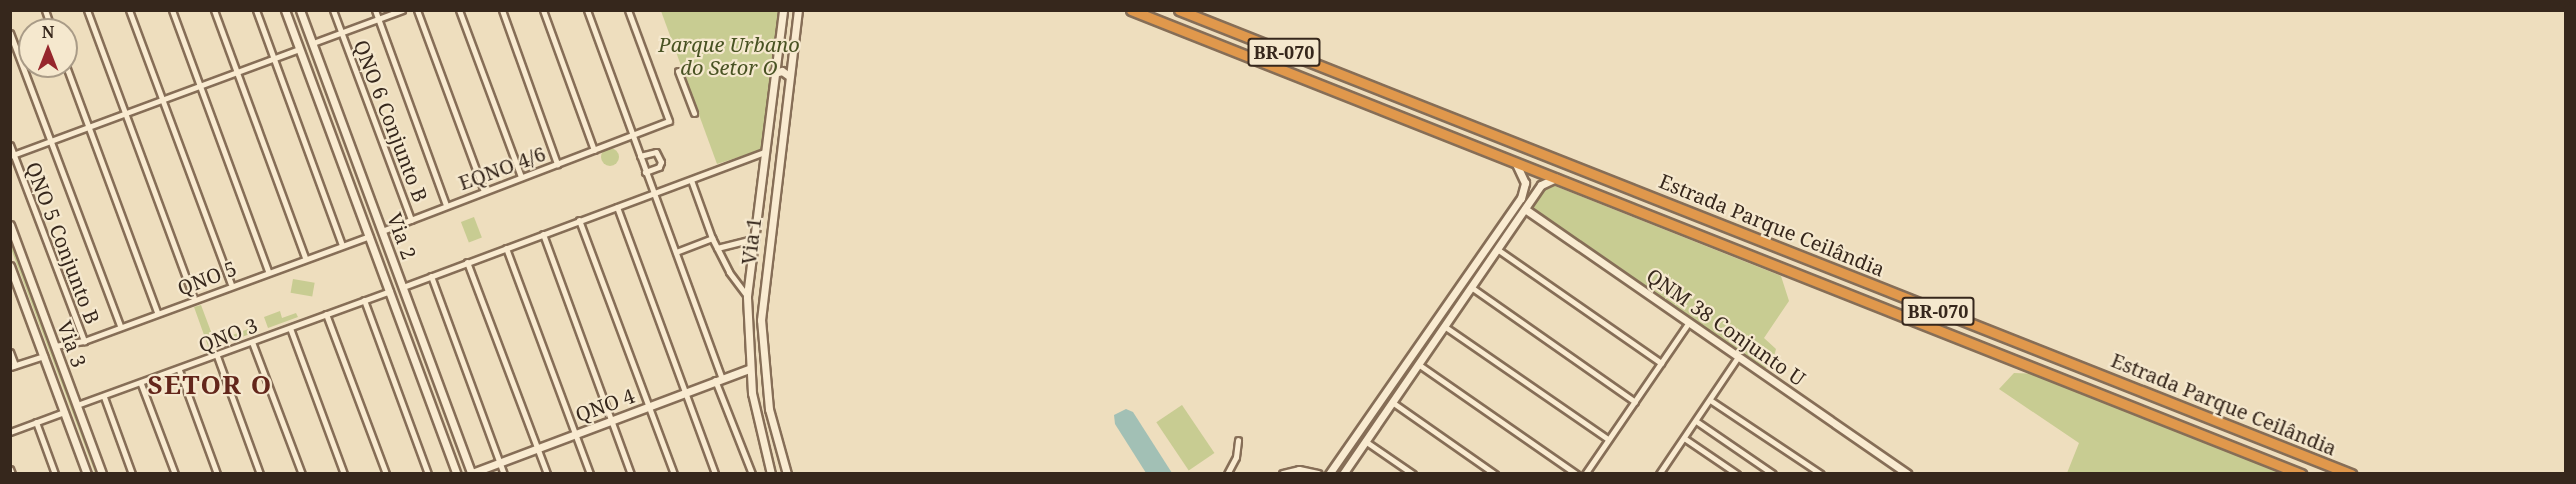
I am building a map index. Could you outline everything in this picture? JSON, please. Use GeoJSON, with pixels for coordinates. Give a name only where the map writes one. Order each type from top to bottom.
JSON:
{"type":"FeatureCollection","features":[{"type":"Feature","properties":{"kind":"highway","name":"Estrada Parque Ceilândia"},"geometry":{"type":"LineString","coordinates":[[1131,10],[2096,390],[2301,474]]}},
{"type":"Feature","properties":{"kind":"highway","name":"Estrada Parque Ceilândia"},"geometry":{"type":"LineString","coordinates":[[1179,10],[2351,474]]}},
{"type":"Feature","properties":{"kind":"highway"},"geometry":{"type":"LineString","coordinates":[[1383,109],[1380,101],[1389,95]]}},
{"type":"Feature","properties":{"kind":"highway"},"geometry":{"type":"LineString","coordinates":[[1766,261],[1778,255],[1774,245]]}},
{"type":"Feature","properties":{"kind":"highway"},"geometry":{"type":"LineString","coordinates":[[2096,390],[2094,379],[2103,376]]}},
{"type":"Feature","properties":{"kind":"main road","name":"Via 2"},"geometry":{"type":"LineString","coordinates":[[285,10],[457,474]]}},
{"type":"Feature","properties":{"kind":"main road","name":"Via 2"},"geometry":{"type":"LineString","coordinates":[[300,10],[472,473]]}},
{"type":"Feature","properties":{"kind":"main road","name":"Via 1"},"geometry":{"type":"LineString","coordinates":[[771,474],[758,426],[749,369],[747,296],[783,10]]}},
{"type":"Feature","properties":{"kind":"main road","name":"Via 1"},"geometry":{"type":"LineString","coordinates":[[785,474],[763,369],[761,320],[768,237],[798,10]]}},
{"type":"Feature","properties":{"kind":"main road"},"geometry":{"type":"LineString","coordinates":[[774,73],[782,71],[789,76]]}},
{"type":"Feature","properties":{"kind":"main road"},"geometry":{"type":"LineString","coordinates":[[333,139],[347,136]]}},
{"type":"Feature","properties":{"kind":"main road"},"geometry":{"type":"LineString","coordinates":[[339,154],[344,147],[353,150]]}},
{"type":"Feature","properties":{"kind":"main road"},"geometry":{"type":"LineString","coordinates":[[1329,474],[1521,198],[1525,183],[1514,162]]}},
{"type":"Feature","properties":{"kind":"main road"},"geometry":{"type":"LineString","coordinates":[[1343,474],[1527,205],[1544,182],[1557,178]]}},
{"type":"Feature","properties":{"kind":"main road","name":"QNM 38 Conjunto U"},"geometry":{"type":"LineString","coordinates":[[1521,198],[1527,205],[1689,322],[1904,473]]}},
{"type":"Feature","properties":{"kind":"main road","name":"Via 3"},"geometry":{"type":"LineString","coordinates":[[11,229],[102,474]]}},
{"type":"Feature","properties":{"kind":"main road"},"geometry":{"type":"LineString","coordinates":[[749,272],[753,279],[760,277],[768,237]]}},
{"type":"Feature","properties":{"kind":"main road"},"geometry":{"type":"LineString","coordinates":[[10,242],[36,294]]}},
{"type":"Feature","properties":{"kind":"main road","name":"Via 3"},"geometry":{"type":"LineString","coordinates":[[10,266],[89,474]]}},
{"type":"Feature","properties":{"kind":"main road"},"geometry":{"type":"LineString","coordinates":[[419,369],[428,371],[433,364]]}},
{"type":"Feature","properties":{"kind":"main road","name":"QNO 4"},"geometry":{"type":"LineString","coordinates":[[472,473],[749,369]]}},
{"type":"Feature","properties":{"kind":"main road"},"geometry":{"type":"LineString","coordinates":[[424,383],[438,380]]}},
{"type":"Feature","properties":{"kind":"main road"},"geometry":{"type":"LineString","coordinates":[[1344,452],[1353,459]]}},
{"type":"Feature","properties":{"kind":"main road"},"geometry":{"type":"LineString","coordinates":[[1283,474],[1299,470],[1318,474]]}},
{"type":"Feature","properties":{"kind":"street"},"geometry":{"type":"LineString","coordinates":[[87,10],[194,299]]}},
{"type":"Feature","properties":{"kind":"street"},"geometry":{"type":"LineString","coordinates":[[129,10],[231,284]]}},
{"type":"Feature","properties":{"kind":"street"},"geometry":{"type":"LineString","coordinates":[[172,10],[268,271]]}},
{"type":"Feature","properties":{"kind":"street"},"geometry":{"type":"LineString","coordinates":[[214,10],[305,257]]}},
{"type":"Feature","properties":{"kind":"street"},"geometry":{"type":"LineString","coordinates":[[256,10],[342,245]]}},
{"type":"Feature","properties":{"kind":"street","name":"QNO 6 Conjunto B"},"geometry":{"type":"LineString","coordinates":[[333,10],[411,220]]}},
{"type":"Feature","properties":{"kind":"street"},"geometry":{"type":"LineString","coordinates":[[375,10],[446,205]]}},
{"type":"Feature","properties":{"kind":"street"},"geometry":{"type":"LineString","coordinates":[[314,43],[402,10]]}},
{"type":"Feature","properties":{"kind":"street"},"geometry":{"type":"LineString","coordinates":[[417,10],[484,191]]}},
{"type":"Feature","properties":{"kind":"street"},"geometry":{"type":"LineString","coordinates":[[459,10],[521,177]]}},
{"type":"Feature","properties":{"kind":"street"},"geometry":{"type":"LineString","coordinates":[[502,10],[557,164]]}},
{"type":"Feature","properties":{"kind":"street"},"geometry":{"type":"LineString","coordinates":[[543,10],[594,150]]}},
{"type":"Feature","properties":{"kind":"street"},"geometry":{"type":"LineString","coordinates":[[587,10],[676,252],[752,474]]}},
{"type":"Feature","properties":{"kind":"street","name":"EQNO 4/6"},"geometry":{"type":"LineString","coordinates":[[382,231],[669,121],[628,10]]}},
{"type":"Feature","properties":{"kind":"street"},"geometry":{"type":"LineString","coordinates":[[10,33],[120,326]]}},
{"type":"Feature","properties":{"kind":"street"},"geometry":{"type":"LineString","coordinates":[[12,156],[299,49]]}},
{"type":"Feature","properties":{"kind":"street"},"geometry":{"type":"LineString","coordinates":[[678,71],[694,113]]}},
{"type":"Feature","properties":{"kind":"street"},"geometry":{"type":"LineString","coordinates":[[70,78],[157,312]]}},
{"type":"Feature","properties":{"kind":"street","name":"QNO 5 Conjunto B"},"geometry":{"type":"LineString","coordinates":[[10,145],[12,156],[84,341]]}},
{"type":"Feature","properties":{"kind":"street"},"geometry":{"type":"LineString","coordinates":[[640,156],[656,152],[661,162],[659,167],[645,172]]}},
{"type":"Feature","properties":{"kind":"street"},"geometry":{"type":"LineString","coordinates":[[403,287],[764,152]]}},
{"type":"Feature","properties":{"kind":"street"},"geometry":{"type":"LineString","coordinates":[[691,180],[712,238],[747,296]]}},
{"type":"Feature","properties":{"kind":"street"},"geometry":{"type":"LineString","coordinates":[[617,207],[715,474]]}},
{"type":"Feature","properties":{"kind":"street"},"geometry":{"type":"LineString","coordinates":[[579,220],[674,474]]}},
{"type":"Feature","properties":{"kind":"street"},"geometry":{"type":"LineString","coordinates":[[543,234],[632,474]]}},
{"type":"Feature","properties":{"kind":"street","name":"QNO 5"},"geometry":{"type":"LineString","coordinates":[[55,346],[84,341],[231,284],[369,236]]}},
{"type":"Feature","properties":{"kind":"street"},"geometry":{"type":"LineString","coordinates":[[676,252],[712,238]]}},
{"type":"Feature","properties":{"kind":"street"},"geometry":{"type":"LineString","coordinates":[[717,248],[753,239]]}},
{"type":"Feature","properties":{"kind":"street"},"geometry":{"type":"LineString","coordinates":[[506,248],[590,474]]}},
{"type":"Feature","properties":{"kind":"street"},"geometry":{"type":"LineString","coordinates":[[1497,249],[1661,363]]}},
{"type":"Feature","properties":{"kind":"street"},"geometry":{"type":"LineString","coordinates":[[467,262],[547,474]]}},
{"type":"Feature","properties":{"kind":"street"},"geometry":{"type":"LineString","coordinates":[[431,276],[504,474]]}},
{"type":"Feature","properties":{"kind":"street"},"geometry":{"type":"LineString","coordinates":[[1471,287],[1635,402]]}},
{"type":"Feature","properties":{"kind":"street","name":"QNO 3"},"geometry":{"type":"LineString","coordinates":[[77,405],[141,384],[390,291]]}},
{"type":"Feature","properties":{"kind":"street"},"geometry":{"type":"LineString","coordinates":[[364,300],[428,474]]}},
{"type":"Feature","properties":{"kind":"street"},"geometry":{"type":"LineString","coordinates":[[327,314],[386,474]]}},
{"type":"Feature","properties":{"kind":"street"},"geometry":{"type":"LineString","coordinates":[[1585,474],[1689,322]]}},
{"type":"Feature","properties":{"kind":"street"},"geometry":{"type":"LineString","coordinates":[[1444,326],[1608,439]]}},
{"type":"Feature","properties":{"kind":"street"},"geometry":{"type":"LineString","coordinates":[[290,328],[344,474]]}},
{"type":"Feature","properties":{"kind":"street"},"geometry":{"type":"LineString","coordinates":[[252,342],[302,474]]}},
{"type":"Feature","properties":{"kind":"street"},"geometry":{"type":"LineString","coordinates":[[10,352],[13,366],[44,356]]}},
{"type":"Feature","properties":{"kind":"street"},"geometry":{"type":"LineString","coordinates":[[217,356],[260,474]]}},
{"type":"Feature","properties":{"kind":"street"},"geometry":{"type":"LineString","coordinates":[[1659,474],[1738,357]]}},
{"type":"Feature","properties":{"kind":"street"},"geometry":{"type":"LineString","coordinates":[[1418,364],[1576,474]]}},
{"type":"Feature","properties":{"kind":"street"},"geometry":{"type":"LineString","coordinates":[[179,370],[217,474]]}},
{"type":"Feature","properties":{"kind":"street"},"geometry":{"type":"LineString","coordinates":[[141,384],[175,474]]}},
{"type":"Feature","properties":{"kind":"street"},"geometry":{"type":"LineString","coordinates":[[104,397],[132,474]]}},
{"type":"Feature","properties":{"kind":"street"},"geometry":{"type":"LineString","coordinates":[[1710,400],[1821,474]]}},
{"type":"Feature","properties":{"kind":"street"},"geometry":{"type":"LineString","coordinates":[[1392,402],[1495,474]]}},
{"type":"Feature","properties":{"kind":"street"},"geometry":{"type":"LineString","coordinates":[[10,432],[64,412]]}},
{"type":"Feature","properties":{"kind":"street"},"geometry":{"type":"LineString","coordinates":[[1696,421],[1773,474]]}},
{"type":"Feature","properties":{"kind":"street"},"geometry":{"type":"LineString","coordinates":[[36,422],[56,474]]}},
{"type":"Feature","properties":{"kind":"street"},"geometry":{"type":"LineString","coordinates":[[1684,438],[1737,474]]}},
{"type":"Feature","properties":{"kind":"street"},"geometry":{"type":"LineString","coordinates":[[1227,474],[1236,458],[1238,440]]}},
{"type":"Feature","properties":{"kind":"street"},"geometry":{"type":"LineString","coordinates":[[1365,441],[1413,474]]}},
{"type":"Feature","properties":{"kind":"street"},"geometry":{"type":"LineString","coordinates":[[10,469],[12,474]]}},
{"type":"Feature","properties":{"kind":"green space","name":"Parque Urbano do Setor O"},"geometry":{"type":"Polygon","coordinates":[[[661,11],[781,11],[761,150],[717,164],[661,11]]]}},
{"type":"Feature","properties":{"kind":"green space"},"geometry":{"type":"Polygon","coordinates":[[[610,148],[616,151],[619,157],[616,163],[610,166],[604,163],[601,157],[604,151],[610,148]]]}},
{"type":"Feature","properties":{"kind":"green space"},"geometry":{"type":"Polygon","coordinates":[[[1550,184],[1781,276],[1789,301],[1764,338],[1776,349],[1773,360],[1765,369],[1531,208],[1550,184]]]}},
{"type":"Feature","properties":{"kind":"green space"},"geometry":{"type":"Polygon","coordinates":[[[474,217],[482,238],[469,243],[461,222],[474,217]]]}},
{"type":"Feature","properties":{"kind":"green space"},"geometry":{"type":"Polygon","coordinates":[[[10,246],[12,246],[98,473],[95,473],[10,246]]]}},
{"type":"Feature","properties":{"kind":"green space"},"geometry":{"type":"Polygon","coordinates":[[[293,279],[315,283],[312,297],[291,293],[293,279]]]}},
{"type":"Feature","properties":{"kind":"green space"},"geometry":{"type":"Polygon","coordinates":[[[201,305],[213,337],[225,333],[227,337],[256,326],[258,331],[209,349],[194,307],[201,305]]]}},
{"type":"Feature","properties":{"kind":"green space"},"geometry":{"type":"Polygon","coordinates":[[[280,311],[282,318],[296,313],[298,317],[268,328],[264,317],[280,311]]]}},
{"type":"Feature","properties":{"kind":"green space"},"geometry":{"type":"Polygon","coordinates":[[[2014,373],[2040,374],[2284,473],[2067,473],[2079,443],[1999,389],[2014,373]]]}},
{"type":"Feature","properties":{"kind":"green space"},"geometry":{"type":"Polygon","coordinates":[[[1182,405],[1214,453],[1189,470],[1156,422],[1182,405]]]}},
{"type":"Feature","properties":{"kind":"water"},"geometry":{"type":"Polygon","coordinates":[[[1126,409],[1133,412],[1172,473],[1146,473],[1115,424],[1114,415],[1126,409]]]}},
{"type":"Feature","properties":{"kind":"district","name":"SETOR O"},"geometry":{"type":"Point","coordinates":[210,385]}}]}
